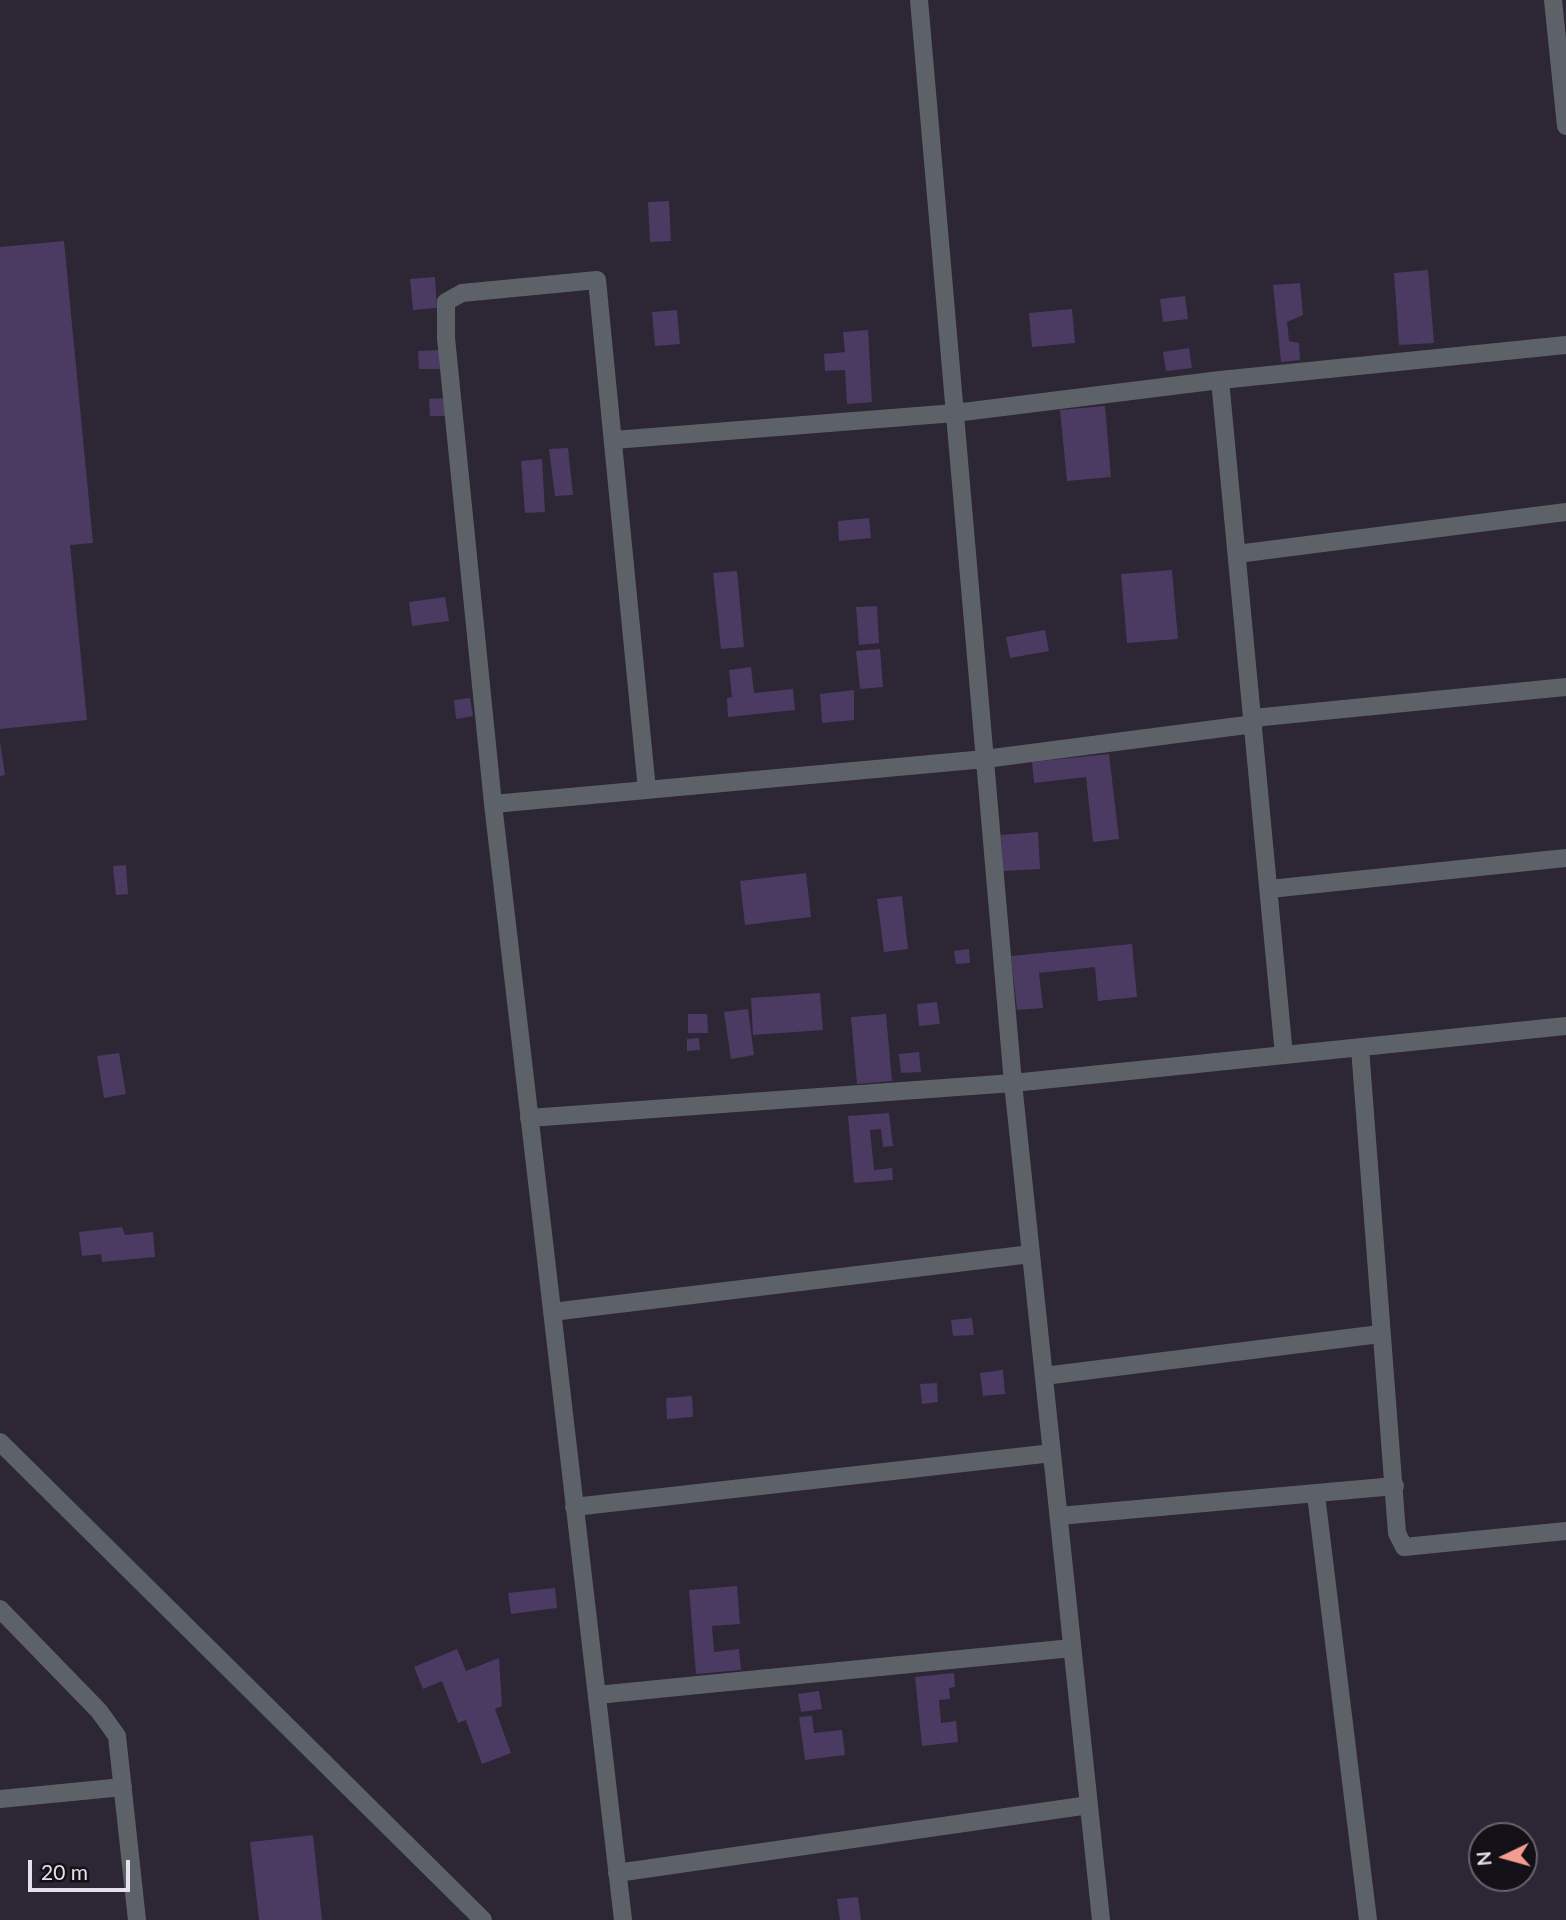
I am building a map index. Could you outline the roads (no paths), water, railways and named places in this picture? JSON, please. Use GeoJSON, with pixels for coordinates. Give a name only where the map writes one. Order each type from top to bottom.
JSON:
{"type":"FeatureCollection","features":[{"type":"Feature","properties":{"kind":"street"},"geometry":{"type":"LineString","coordinates":[[919,0],[1013,1083],[1101,1920]]}},
{"type":"Feature","properties":{"kind":"street"},"geometry":{"type":"LineString","coordinates":[[1553,0],[1566,126]]}},
{"type":"Feature","properties":{"kind":"street"},"geometry":{"type":"LineString","coordinates":[[623,1920],[493,804],[448,352],[446,302],[461,293],[597,280],[647,790]]}},
{"type":"Feature","properties":{"kind":"street"},"geometry":{"type":"LineString","coordinates":[[614,440],[955,413],[1220,380],[1566,345]]}},
{"type":"Feature","properties":{"kind":"street"},"geometry":{"type":"LineString","coordinates":[[1220,380],[1284,1055]]}},
{"type":"Feature","properties":{"kind":"street"},"geometry":{"type":"LineString","coordinates":[[1237,554],[1566,512]]}},
{"type":"Feature","properties":{"kind":"street"},"geometry":{"type":"LineString","coordinates":[[493,804],[985,759],[1253,721],[1566,687]]}},
{"type":"Feature","properties":{"kind":"street"},"geometry":{"type":"LineString","coordinates":[[1270,889],[1566,858]]}},
{"type":"Feature","properties":{"kind":"street"},"geometry":{"type":"LineString","coordinates":[[529,1118],[1013,1083],[1566,1026]]}},
{"type":"Feature","properties":{"kind":"street"},"geometry":{"type":"LineString","coordinates":[[1360,1048],[1397,1533],[1404,1547],[1566,1531]]}},
{"type":"Feature","properties":{"kind":"street"},"geometry":{"type":"LineString","coordinates":[[552,1312],[1031,1254]]}},
{"type":"Feature","properties":{"kind":"street"},"geometry":{"type":"LineString","coordinates":[[1044,1376],[1380,1334]]}},
{"type":"Feature","properties":{"kind":"street"},"geometry":{"type":"LineString","coordinates":[[0,1442],[482,1920]]}},
{"type":"Feature","properties":{"kind":"street"},"geometry":{"type":"LineString","coordinates":[[575,1507],[1052,1453]]}},
{"type":"Feature","properties":{"kind":"street"},"geometry":{"type":"LineString","coordinates":[[1059,1516],[1395,1486]]}},
{"type":"Feature","properties":{"kind":"street"},"geometry":{"type":"LineString","coordinates":[[1316,1495],[1368,1920]]}},
{"type":"Feature","properties":{"kind":"street"},"geometry":{"type":"LineString","coordinates":[[0,1609],[99,1711],[117,1736],[137,1920]]}},
{"type":"Feature","properties":{"kind":"street"},"geometry":{"type":"LineString","coordinates":[[597,1695],[1072,1648]]}},
{"type":"Feature","properties":{"kind":"street"},"geometry":{"type":"LineString","coordinates":[[0,1799],[123,1787]]}},
{"type":"Feature","properties":{"kind":"street"},"geometry":{"type":"LineString","coordinates":[[617,1872],[1089,1805]]}}]}
